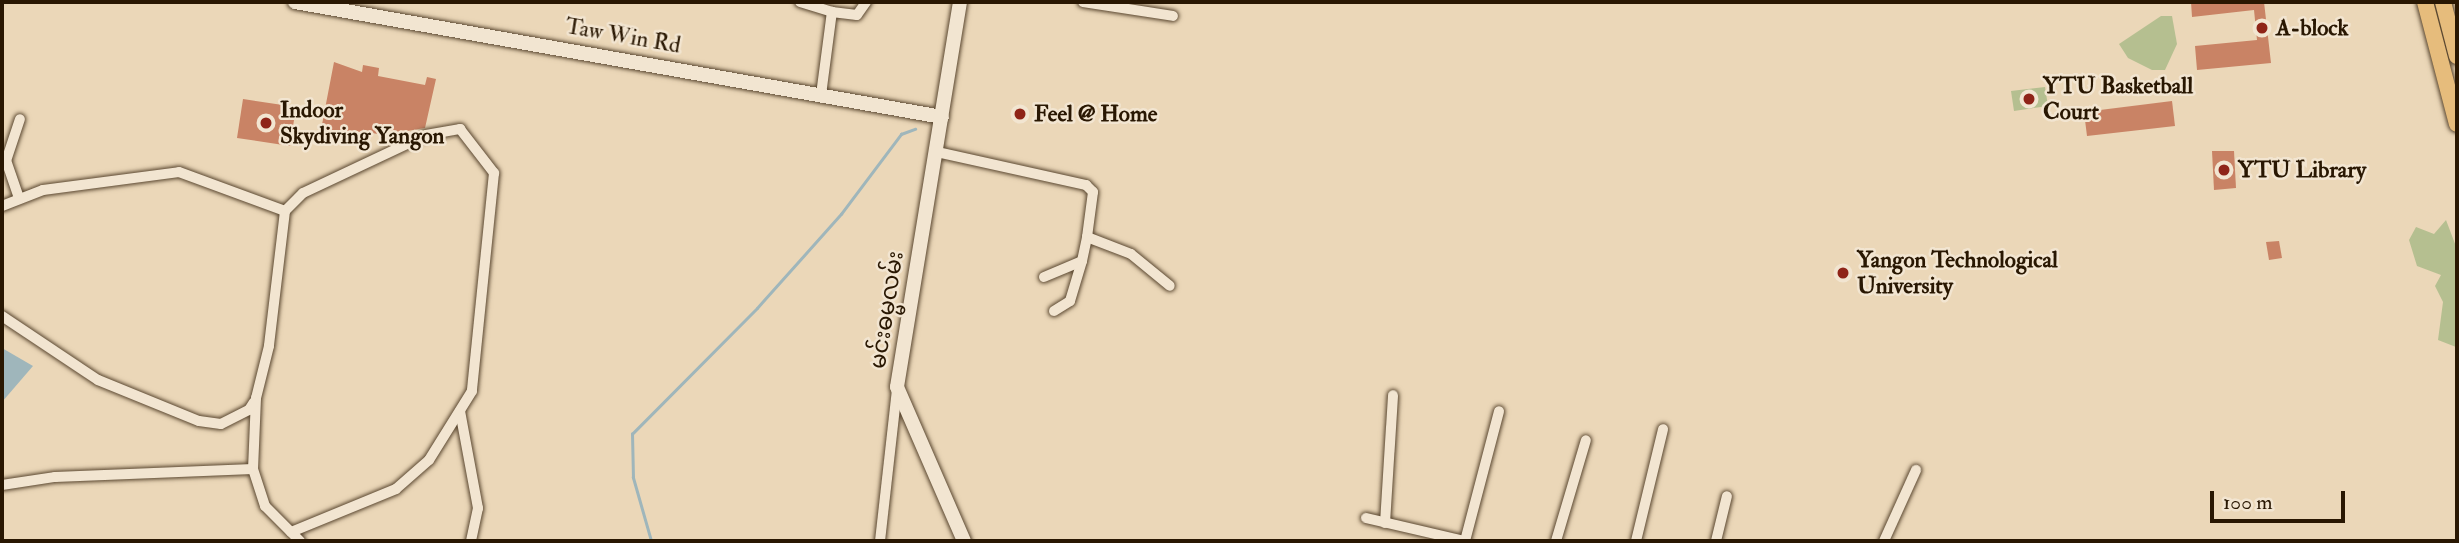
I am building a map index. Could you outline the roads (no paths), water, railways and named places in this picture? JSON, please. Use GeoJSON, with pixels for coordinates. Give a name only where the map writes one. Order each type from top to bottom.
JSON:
{"type":"FeatureCollection","features":[{"type":"Feature","properties":{"kind":"main road","name":"Taw Win Rd"},"geometry":{"type":"LineString","coordinates":[[295,2],[942,117]]}},
{"type":"Feature","properties":{"kind":"main road","name":"မင်းဓမ္မလမ်း"},"geometry":{"type":"LineString","coordinates":[[960,2],[897,387],[964,541]]}},
{"type":"Feature","properties":{"kind":"main road"},"geometry":{"type":"LineString","coordinates":[[2425,2],[2457,124]]}},
{"type":"Feature","properties":{"kind":"main road"},"geometry":{"type":"LineString","coordinates":[[2443,2],[2457,57]]}},
{"type":"Feature","properties":{"kind":"street"},"geometry":{"type":"LineString","coordinates":[[800,2],[832,12],[858,15],[866,2]]}},
{"type":"Feature","properties":{"kind":"street"},"geometry":{"type":"LineString","coordinates":[[1083,2],[1173,16]]}},
{"type":"Feature","properties":{"kind":"street"},"geometry":{"type":"LineString","coordinates":[[821,94],[832,12]]}},
{"type":"Feature","properties":{"kind":"street"},"geometry":{"type":"LineString","coordinates":[[19,198],[6,161],[20,119]]}},
{"type":"Feature","properties":{"kind":"street"},"geometry":{"type":"LineString","coordinates":[[291,532],[396,489],[429,460],[472,391],[494,173],[466,131],[426,135],[303,193],[285,211],[269,346],[256,398],[253,469],[265,506],[291,532],[300,541]]}},
{"type":"Feature","properties":{"kind":"street"},"geometry":{"type":"LineString","coordinates":[[937,152],[1086,185],[1093,192],[1082,261],[1070,302],[1054,311]]}},
{"type":"Feature","properties":{"kind":"street"},"geometry":{"type":"LineString","coordinates":[[2,206],[43,190],[178,172],[285,211]]}},
{"type":"Feature","properties":{"kind":"street"},"geometry":{"type":"LineString","coordinates":[[1087,237],[1131,254],[1170,286]]}},
{"type":"Feature","properties":{"kind":"street"},"geometry":{"type":"LineString","coordinates":[[1044,277],[1082,261]]}},
{"type":"Feature","properties":{"kind":"street"},"geometry":{"type":"LineString","coordinates":[[2,316],[98,380],[199,421],[221,424],[249,410],[256,398]]}},
{"type":"Feature","properties":{"kind":"street"},"geometry":{"type":"LineString","coordinates":[[880,541],[897,387]]}},
{"type":"Feature","properties":{"kind":"street"},"geometry":{"type":"LineString","coordinates":[[1385,523],[1393,395]]}},
{"type":"Feature","properties":{"kind":"street"},"geometry":{"type":"LineString","coordinates":[[460,411],[478,508],[471,541]]}},
{"type":"Feature","properties":{"kind":"street"},"geometry":{"type":"LineString","coordinates":[[1366,518],[1465,541],[1499,411]]}},
{"type":"Feature","properties":{"kind":"street"},"geometry":{"type":"LineString","coordinates":[[1636,541],[1663,429]]}},
{"type":"Feature","properties":{"kind":"street"},"geometry":{"type":"LineString","coordinates":[[1556,541],[1586,440]]}},
{"type":"Feature","properties":{"kind":"street"},"geometry":{"type":"LineString","coordinates":[[2,485],[55,477],[253,469]]}},
{"type":"Feature","properties":{"kind":"street"},"geometry":{"type":"LineString","coordinates":[[1884,541],[1916,470]]}},
{"type":"Feature","properties":{"kind":"street"},"geometry":{"type":"LineString","coordinates":[[1716,541],[1727,496]]}},
{"type":"Feature","properties":{"kind":"street"},"geometry":{"type":"LineString","coordinates":[[1408,541],[1410,528]]}},
{"type":"Feature","properties":{"kind":"water"},"geometry":{"type":"Polygon","coordinates":[[[2,348],[33,366],[2,402],[2,348]]]}},
{"type":"Feature","properties":{"kind":"waterway"},"geometry":{"type":"LineString","coordinates":[[651,541],[633,478],[632,434],[757,308],[841,214],[901,134],[915,129]]}},
{"type":"Feature","properties":{"kind":"place","name":"A-block"},"geometry":{"type":"Point","coordinates":[2262,28]}},
{"type":"Feature","properties":{"kind":"place","name":"YTU Basketball Court"},"geometry":{"type":"Point","coordinates":[2029,99]}},
{"type":"Feature","properties":{"kind":"place","name":"Feel @ Home"},"geometry":{"type":"Point","coordinates":[1020,114]}},
{"type":"Feature","properties":{"kind":"place","name":"Indoor Skydiving Yangon"},"geometry":{"type":"Point","coordinates":[266,123]}},
{"type":"Feature","properties":{"kind":"place","name":"YTU Library"},"geometry":{"type":"Point","coordinates":[2224,170]}},
{"type":"Feature","properties":{"kind":"place","name":"Yangon Technological University"},"geometry":{"type":"Point","coordinates":[1843,273]}}]}
